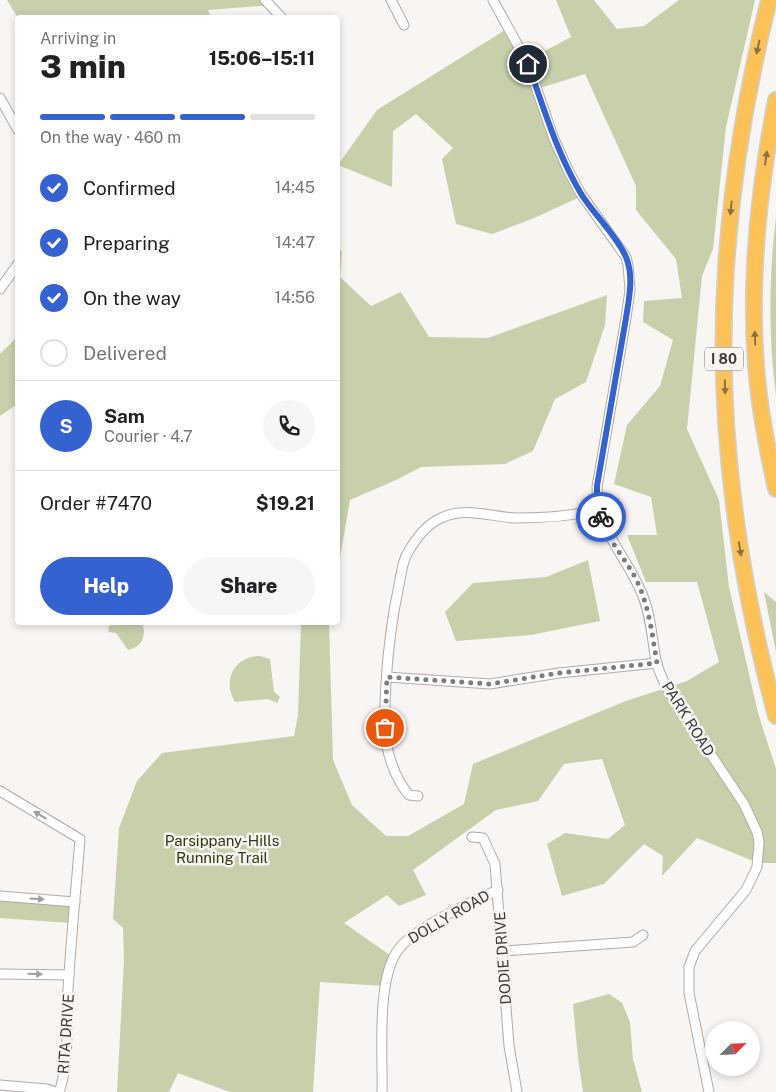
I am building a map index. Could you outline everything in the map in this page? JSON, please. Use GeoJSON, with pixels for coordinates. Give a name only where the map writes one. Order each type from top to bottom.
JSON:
{"type":"FeatureCollection","features":[{"type":"Feature","properties":{"kind":"highway","name":"I 80"},"geometry":{"type":"LineString","coordinates":[[769,0],[750,83],[734,179],[726,268],[724,339],[725,407],[732,494],[738,538],[747,594],[776,716]]}},
{"type":"Feature","properties":{"kind":"highway","name":"I 80"},"geometry":{"type":"LineString","coordinates":[[776,100],[759,216],[754,305],[760,404],[765,440],[776,490]]}},
{"type":"Feature","properties":{"kind":"street"},"geometry":{"type":"LineString","coordinates":[[265,0],[279,15]]}},
{"type":"Feature","properties":{"kind":"street"},"geometry":{"type":"LineString","coordinates":[[391,0],[404,25]]}},
{"type":"Feature","properties":{"kind":"street","name":"PARK ROAD"},"geometry":{"type":"LineString","coordinates":[[493,0],[528,64],[554,139],[568,170],[585,199],[618,244],[626,257],[628,265],[630,290],[599,472],[597,500],[602,523],[643,596],[648,611],[657,663],[670,693],[744,804],[757,832],[759,842],[756,867],[749,884],[736,903],[695,951],[689,967],[689,992],[709,1092]]}},
{"type":"Feature","properties":{"kind":"street"},"geometry":{"type":"LineString","coordinates":[[0,98],[15,125]]}},
{"type":"Feature","properties":{"kind":"street"},"geometry":{"type":"LineString","coordinates":[[0,289],[15,268]]}},
{"type":"Feature","properties":{"kind":"street"},"geometry":{"type":"LineString","coordinates":[[418,796],[409,795],[396,776],[391,763],[385,728],[388,646],[392,615],[403,564],[414,544],[424,530],[432,523],[450,514],[460,512],[514,518],[576,515],[599,510]]}},
{"type":"Feature","properties":{"kind":"street"},"geometry":{"type":"LineString","coordinates":[[387,677],[490,684],[559,673],[657,663]]}},
{"type":"Feature","properties":{"kind":"street","name":"RITA DRIVE"},"geometry":{"type":"LineString","coordinates":[[0,791],[80,839],[69,975],[65,1060],[59,1092]]}},
{"type":"Feature","properties":{"kind":"street","name":"DODIE DRIVE"},"geometry":{"type":"LineString","coordinates":[[472,837],[482,838],[491,852],[495,864],[509,1046],[517,1092]]}},
{"type":"Feature","properties":{"kind":"street","name":"DOLLY ROAD"},"geometry":{"type":"LineString","coordinates":[[382,1092],[383,999],[392,959],[411,936],[464,906],[498,890]]}},
{"type":"Feature","properties":{"kind":"street"},"geometry":{"type":"LineString","coordinates":[[0,896],[75,902]]}},
{"type":"Feature","properties":{"kind":"street"},"geometry":{"type":"LineString","coordinates":[[503,951],[633,942],[643,935]]}},
{"type":"Feature","properties":{"kind":"street"},"geometry":{"type":"LineString","coordinates":[[0,974],[69,975]]}},
{"type":"Feature","properties":{"kind":"street"},"geometry":{"type":"LineString","coordinates":[[0,1085],[47,1089],[55,1092]]}},
{"type":"Feature","properties":{"kind":"green space"},"geometry":{"type":"Polygon","coordinates":[[[7,0],[269,0],[273,5],[208,10],[210,15],[16,15],[7,0]]]}},
{"type":"Feature","properties":{"kind":"green space","name":"Parsippany-Hills Running Trail"},"geometry":{"type":"Polygon","coordinates":[[[556,0],[594,0],[617,29],[644,26],[679,0],[755,0],[726,127],[713,249],[702,276],[687,429],[719,500],[729,587],[758,713],[776,769],[776,863],[758,863],[697,838],[662,876],[663,856],[644,844],[604,884],[562,896],[547,844],[565,833],[608,839],[625,825],[602,759],[564,764],[538,801],[496,810],[413,870],[426,895],[399,906],[387,895],[344,923],[394,958],[385,986],[320,982],[313,1092],[230,1092],[178,1073],[169,1092],[117,1092],[124,960],[123,928],[113,919],[119,828],[137,781],[162,753],[294,736],[298,715],[301,625],[329,625],[333,760],[352,805],[386,836],[408,836],[464,804],[473,764],[626,701],[687,681],[719,662],[697,582],[646,582],[627,535],[657,535],[651,497],[614,484],[627,425],[660,386],[673,340],[643,322],[644,301],[682,298],[676,259],[636,210],[636,186],[585,74],[537,89],[582,196],[532,219],[492,234],[456,224],[442,159],[453,148],[416,114],[393,131],[392,187],[340,166],[340,162],[377,110],[510,27],[526,61],[571,37],[556,0]]]}},
{"type":"Feature","properties":{"kind":"green space"},"geometry":{"type":"Polygon","coordinates":[[[776,216],[776,396],[770,306],[776,216]]]}},
{"type":"Feature","properties":{"kind":"green space"},"geometry":{"type":"Polygon","coordinates":[[[340,250],[342,252],[340,277],[340,250]]]}},
{"type":"Feature","properties":{"kind":"green space"},"geometry":{"type":"Polygon","coordinates":[[[340,277],[371,306],[401,292],[429,337],[488,338],[607,295],[605,325],[586,382],[555,399],[533,451],[505,464],[421,467],[350,500],[340,558],[340,277]]]}},
{"type":"Feature","properties":{"kind":"green space"},"geometry":{"type":"Polygon","coordinates":[[[15,339],[15,405],[0,416],[0,354],[15,339]]]}},
{"type":"Feature","properties":{"kind":"green space"},"geometry":{"type":"Polygon","coordinates":[[[588,560],[600,621],[531,635],[456,641],[445,612],[473,583],[546,577],[588,560]]]}},
{"type":"Feature","properties":{"kind":"green space"},"geometry":{"type":"Polygon","coordinates":[[[764,592],[776,602],[776,652],[764,592]]]}},
{"type":"Feature","properties":{"kind":"green space"},"geometry":{"type":"Polygon","coordinates":[[[111,625],[142,625],[144,632],[140,644],[128,650],[116,633],[109,632],[108,627],[111,625]]]}},
{"type":"Feature","properties":{"kind":"green space"},"geometry":{"type":"Polygon","coordinates":[[[260,656],[270,659],[274,692],[280,697],[277,703],[268,699],[235,702],[230,686],[230,678],[233,671],[243,660],[260,656]]]}},
{"type":"Feature","properties":{"kind":"green space"},"geometry":{"type":"Polygon","coordinates":[[[0,899],[71,904],[70,923],[0,918],[0,899]]]}},
{"type":"Feature","properties":{"kind":"green space"},"geometry":{"type":"Polygon","coordinates":[[[609,994],[622,1003],[630,1022],[633,1059],[642,1092],[583,1092],[573,1004],[609,994]]]}},
{"type":"Feature","properties":{"kind":"way so far"},"geometry":{"type":"LineString","coordinates":[[385,728],[387,677],[490,684],[581,670],[657,663],[648,611],[643,596],[602,523],[601,517]]}},
{"type":"Feature","properties":{"kind":"route"},"geometry":{"type":"LineString","coordinates":[[528,64],[554,139],[568,170],[588,205],[626,257],[630,277],[626,318],[597,486],[597,500],[601,517]]}}]}
